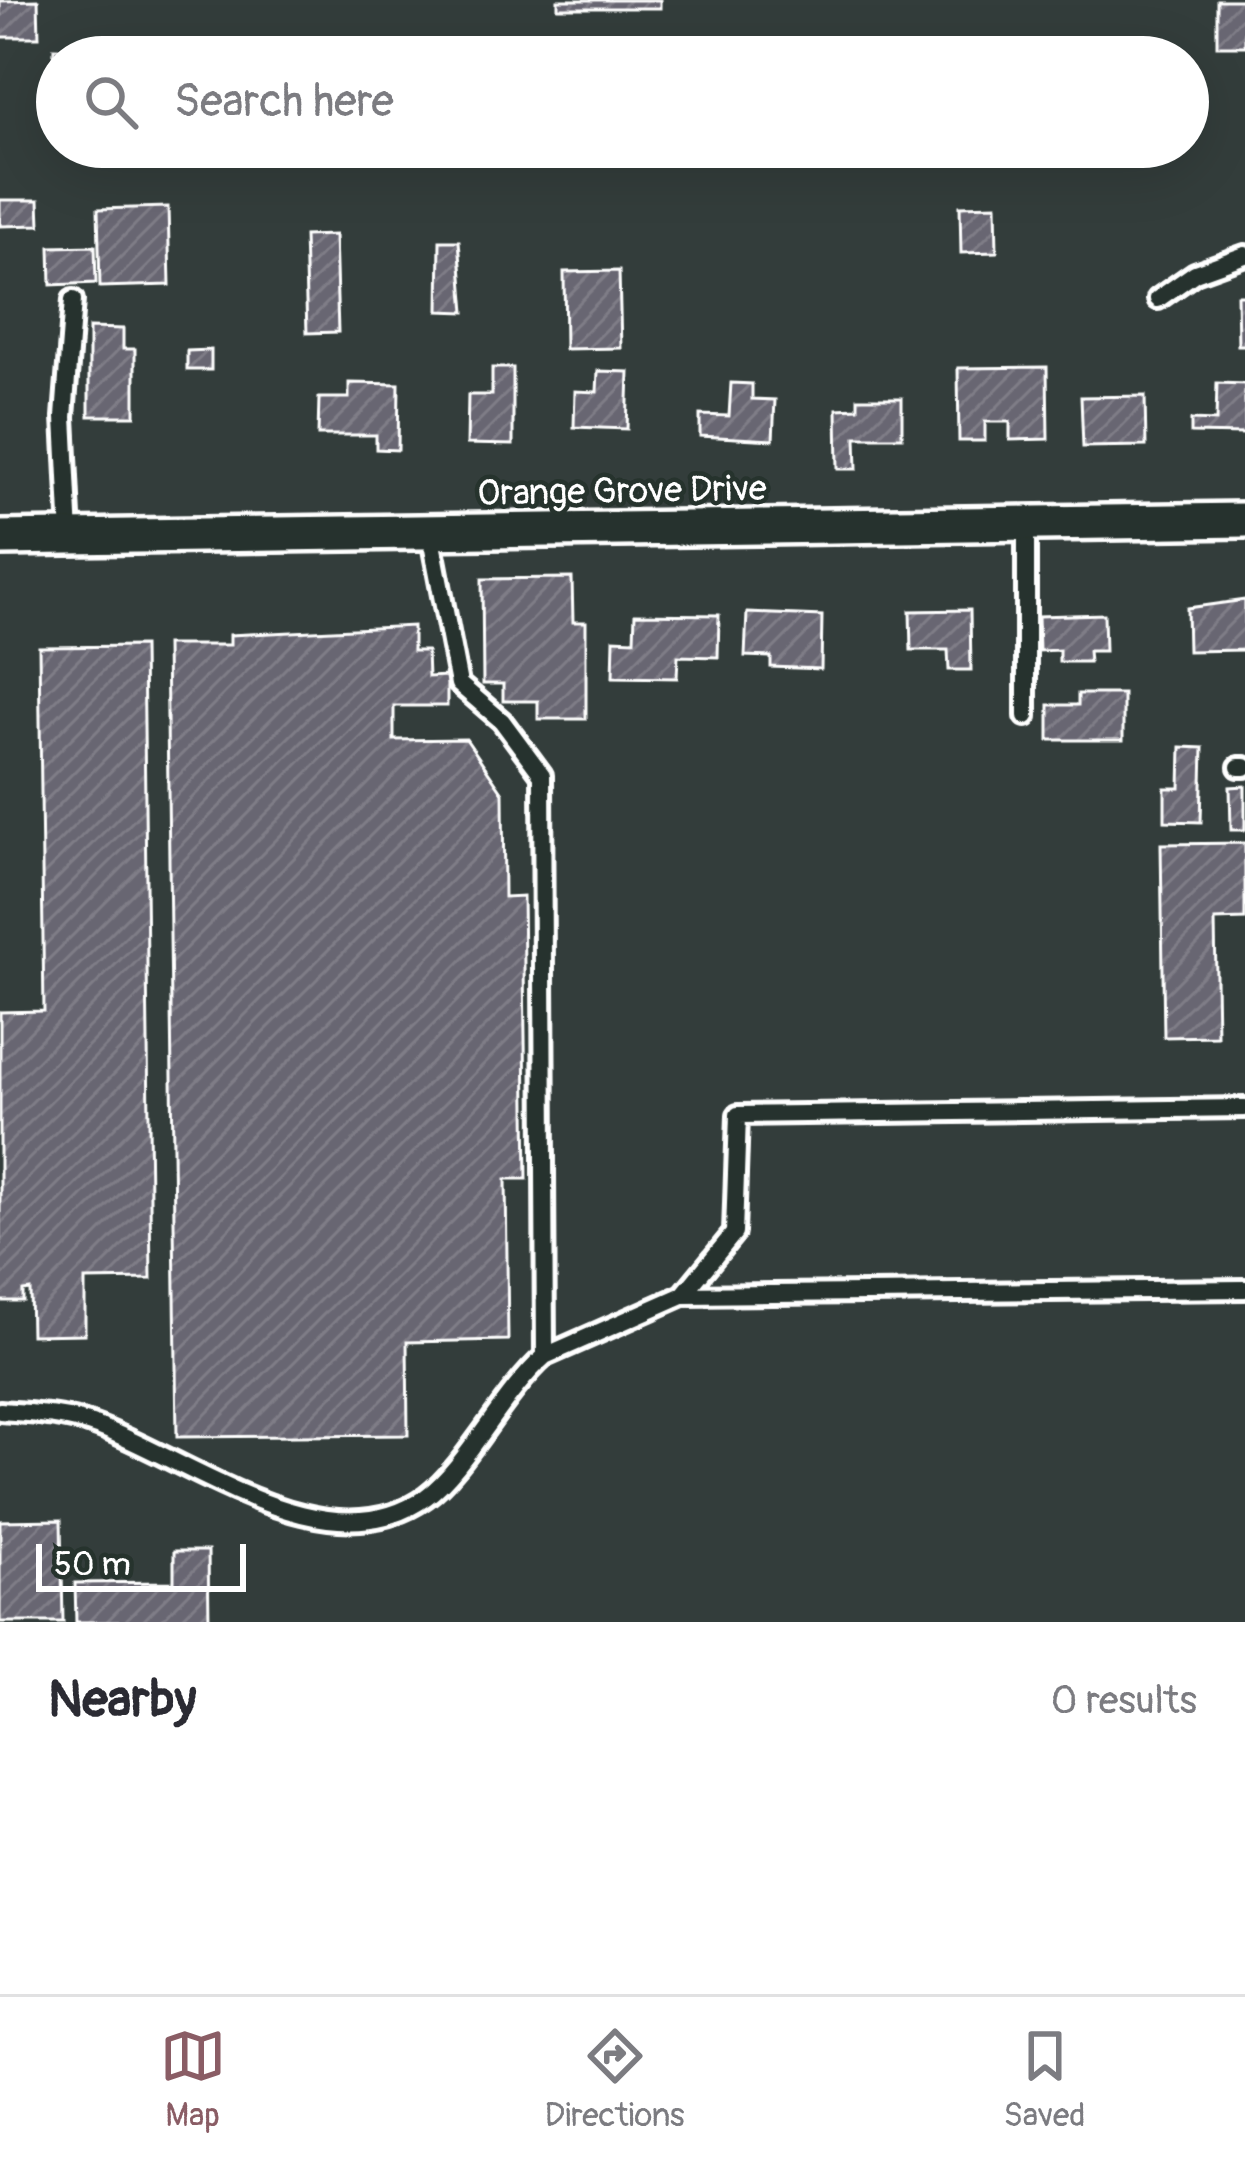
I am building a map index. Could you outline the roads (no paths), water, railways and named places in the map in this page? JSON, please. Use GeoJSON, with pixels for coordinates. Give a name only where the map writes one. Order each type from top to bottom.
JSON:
{"type":"FeatureCollection","features":[{"type":"Feature","properties":{"kind":"street","name":"Orange Grove Drive"},"geometry":{"type":"LineString","coordinates":[[0,538],[1245,520]]}},
{"type":"Feature","properties":{"kind":"lane"},"geometry":{"type":"LineString","coordinates":[[1158,299],[1196,273],[1245,255]]}},
{"type":"Feature","properties":{"kind":"lane"},"geometry":{"type":"LineString","coordinates":[[70,537],[64,417],[73,300]]}},
{"type":"Feature","properties":{"kind":"lane"},"geometry":{"type":"LineString","coordinates":[[1026,523],[1026,716]]}},
{"type":"Feature","properties":{"kind":"lane"},"geometry":{"type":"LineString","coordinates":[[430,533],[459,684],[502,721],[542,775],[545,1356]]}},
{"type":"Feature","properties":{"kind":"lane"},"geometry":{"type":"LineString","coordinates":[[683,1295],[734,1233],[738,1115],[1245,1108]]}},
{"type":"Feature","properties":{"kind":"lane"},"geometry":{"type":"LineString","coordinates":[[0,1411],[94,1424],[264,1504],[314,1519],[397,1515],[430,1494],[520,1378],[545,1356],[683,1295],[1245,1289]]}}]}
